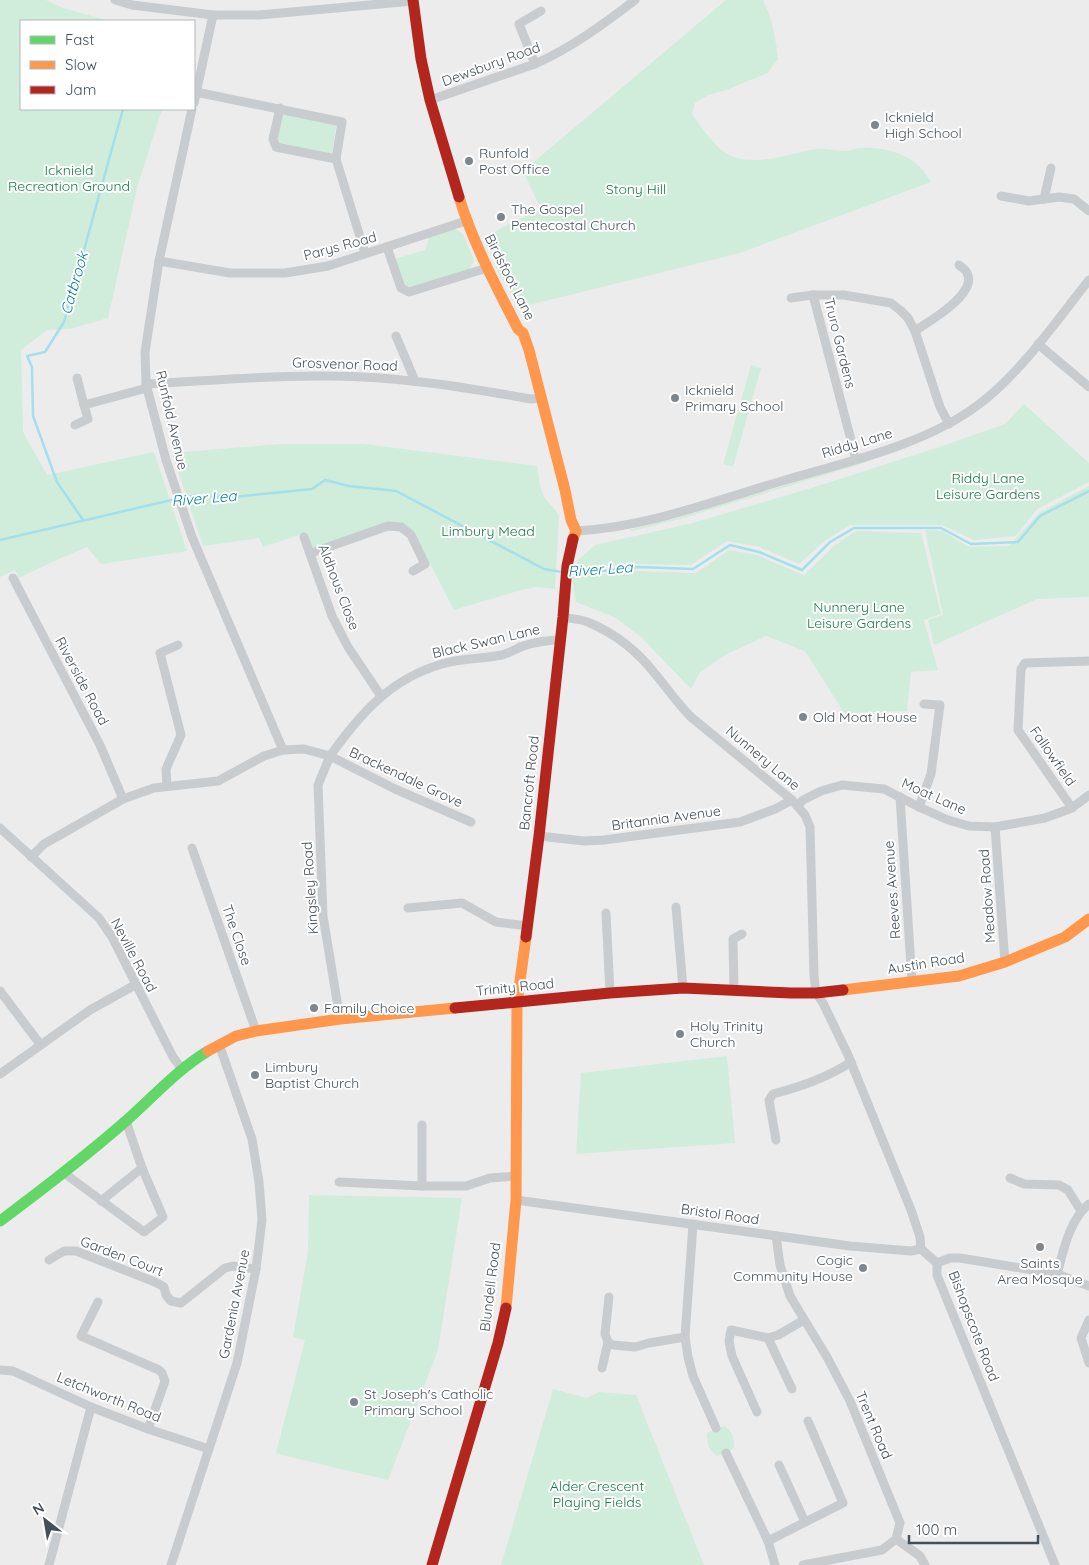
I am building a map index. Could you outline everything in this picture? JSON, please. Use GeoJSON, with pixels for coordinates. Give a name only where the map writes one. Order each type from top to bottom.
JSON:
{"type":"FeatureCollection","features":[{"type":"Feature","properties":{"kind":"street"},"geometry":{"type":"LineString","coordinates":[[115,0],[132,5],[213,15],[259,16],[413,0]]}},
{"type":"Feature","properties":{"kind":"street"},"geometry":{"type":"LineString","coordinates":[[314,0],[316,11]]}},
{"type":"Feature","properties":{"kind":"street","name":"Birdsfoot Lane"},"geometry":{"type":"LineString","coordinates":[[413,0],[430,100],[466,221],[518,329],[523,333],[535,370],[566,490],[571,520],[576,531]]}},
{"type":"Feature","properties":{"kind":"street","name":"Dewsbury Road"},"geometry":{"type":"LineString","coordinates":[[430,100],[548,58],[602,26],[635,0]]}},
{"type":"Feature","properties":{"kind":"street"},"geometry":{"type":"LineString","coordinates":[[535,64],[519,24],[541,11]]}},
{"type":"Feature","properties":{"kind":"street"},"geometry":{"type":"LineString","coordinates":[[195,98],[213,15]]}},
{"type":"Feature","properties":{"kind":"street"},"geometry":{"type":"LineString","coordinates":[[196,92],[342,122],[336,159],[365,253]]}},
{"type":"Feature","properties":{"kind":"street"},"geometry":{"type":"LineString","coordinates":[[280,108],[273,139],[276,146],[336,159]]}},
{"type":"Feature","properties":{"kind":"street","name":"Runfold Avenue"},"geometry":{"type":"LineString","coordinates":[[192,110],[159,261],[144,352],[147,386],[166,460],[201,560],[283,750]]}},
{"type":"Feature","properties":{"kind":"street"},"geometry":{"type":"LineString","coordinates":[[1044,198],[1050,168]]}},
{"type":"Feature","properties":{"kind":"street"},"geometry":{"type":"LineString","coordinates":[[1000,196],[1029,201],[1059,197],[1074,199],[1089,211]]}},
{"type":"Feature","properties":{"kind":"street","name":"Parys Road"},"geometry":{"type":"LineString","coordinates":[[159,261],[230,273],[284,274],[328,266],[466,221]]}},
{"type":"Feature","properties":{"kind":"street"},"geometry":{"type":"LineString","coordinates":[[387,247],[401,288],[409,292],[487,268]]}},
{"type":"Feature","properties":{"kind":"street"},"geometry":{"type":"LineString","coordinates":[[915,331],[947,310],[958,299],[969,280],[967,273],[959,265]]}},
{"type":"Feature","properties":{"kind":"street","name":"Riddy Lane"},"geometry":{"type":"LineString","coordinates":[[576,531],[654,519],[926,436],[949,424],[979,404],[1010,375],[1038,344],[1089,280]]}},
{"type":"Feature","properties":{"kind":"street"},"geometry":{"type":"LineString","coordinates":[[791,298],[813,295]]}},
{"type":"Feature","properties":{"kind":"street","name":"Truro Gardens"},"geometry":{"type":"LineString","coordinates":[[856,458],[813,295],[844,295],[891,304],[908,318],[915,331],[940,407],[949,424]]}},
{"type":"Feature","properties":{"kind":"street"},"geometry":{"type":"LineString","coordinates":[[396,336],[415,381]]}},
{"type":"Feature","properties":{"kind":"street"},"geometry":{"type":"LineString","coordinates":[[1038,344],[1089,387]]}},
{"type":"Feature","properties":{"kind":"street","name":"Grosvenor Road"},"geometry":{"type":"LineString","coordinates":[[84,405],[147,386],[283,376],[330,376],[415,381],[531,399],[542,398]]}},
{"type":"Feature","properties":{"kind":"street"},"geometry":{"type":"LineString","coordinates":[[75,425],[88,419],[77,378]]}},
{"type":"Feature","properties":{"kind":"street"},"geometry":{"type":"LineString","coordinates":[[311,553],[388,526],[401,528],[410,535],[425,564],[412,571]]}},
{"type":"Feature","properties":{"kind":"street","name":"Bancroft Road"},"geometry":{"type":"LineString","coordinates":[[517,1003],[539,836],[567,571],[572,540],[576,531]]}},
{"type":"Feature","properties":{"kind":"street","name":"Aldhous Close"},"geometry":{"type":"LineString","coordinates":[[304,537],[332,616],[348,647],[381,696]]}},
{"type":"Feature","properties":{"kind":"street","name":"Riverside Road"},"geometry":{"type":"LineString","coordinates":[[13,578],[100,745],[123,798]]}},
{"type":"Feature","properties":{"kind":"street","name":"Nunnery Lane"},"geometry":{"type":"LineString","coordinates":[[563,617],[588,622],[630,647],[655,673],[691,717],[795,803],[805,815],[810,828],[816,993]]}},
{"type":"Feature","properties":{"kind":"street","name":"Black Swan Lane"},"geometry":{"type":"LineString","coordinates":[[330,756],[349,730],[381,696],[410,676],[443,664],[504,654],[533,643],[560,640]]}},
{"type":"Feature","properties":{"kind":"street"},"geometry":{"type":"LineString","coordinates":[[166,786],[166,769],[182,735],[160,653],[178,645]]}},
{"type":"Feature","properties":{"kind":"street","name":"Fallowfield"},"geometry":{"type":"LineString","coordinates":[[1072,808],[1018,730],[1020,669],[1025,664],[1089,661]]}},
{"type":"Feature","properties":{"kind":"street"},"geometry":{"type":"LineString","coordinates":[[919,807],[931,774],[940,705],[924,704]]}},
{"type":"Feature","properties":{"kind":"street"},"geometry":{"type":"LineString","coordinates":[[31,857],[44,844],[123,798],[154,788],[218,781],[264,756],[283,750],[304,749],[330,756]]}},
{"type":"Feature","properties":{"kind":"street","name":"Brackendale Grove"},"geometry":{"type":"LineString","coordinates":[[330,756],[395,789],[471,822]]}},
{"type":"Feature","properties":{"kind":"street","name":"Kingsley Road"},"geometry":{"type":"LineString","coordinates":[[330,756],[318,785],[323,916],[340,1020]]}},
{"type":"Feature","properties":{"kind":"street","name":"Moat Lane"},"geometry":{"type":"LineString","coordinates":[[795,803],[821,791],[842,786],[884,788],[948,820],[969,826],[996,827],[1045,818],[1072,808],[1089,795]]}},
{"type":"Feature","properties":{"kind":"street","name":"Reeves Avenue"},"geometry":{"type":"LineString","coordinates":[[900,797],[912,982]]}},
{"type":"Feature","properties":{"kind":"street","name":"Britannia Avenue"},"geometry":{"type":"LineString","coordinates":[[539,836],[584,841],[604,840],[740,822],[795,803]]}},
{"type":"Feature","properties":{"kind":"street","name":"Meadow Road"},"geometry":{"type":"LineString","coordinates":[[996,827],[1005,962]]}},
{"type":"Feature","properties":{"kind":"street","name":"Neville Road"},"geometry":{"type":"LineString","coordinates":[[0,828],[99,918],[112,936],[135,985],[173,1057],[182,1069]]}},
{"type":"Feature","properties":{"kind":"street","name":"The Close"},"geometry":{"type":"LineString","coordinates":[[192,848],[256,1031]]}},
{"type":"Feature","properties":{"kind":"street"},"geometry":{"type":"LineString","coordinates":[[408,908],[462,903],[496,922],[528,926]]}},
{"type":"Feature","properties":{"kind":"street"},"geometry":{"type":"LineString","coordinates":[[676,907],[683,988]]}},
{"type":"Feature","properties":{"kind":"street"},"geometry":{"type":"LineString","coordinates":[[606,913],[610,993]]}},
{"type":"Feature","properties":{"kind":"street","name":"Austin Road"},"geometry":{"type":"LineString","coordinates":[[816,993],[959,976],[1005,962],[1065,937],[1089,919]]}},
{"type":"Feature","properties":{"kind":"street"},"geometry":{"type":"LineString","coordinates":[[734,990],[733,939],[742,934]]}},
{"type":"Feature","properties":{"kind":"street"},"geometry":{"type":"LineString","coordinates":[[0,1074],[90,1010],[135,985]]}},
{"type":"Feature","properties":{"kind":"street","name":"Trinity Road"},"geometry":{"type":"LineString","coordinates":[[0,1221],[64,1173],[126,1121],[191,1061],[236,1036],[256,1031],[340,1020],[610,993],[683,988],[816,993]]}},
{"type":"Feature","properties":{"kind":"street"},"geometry":{"type":"LineString","coordinates":[[0,991],[40,1044]]}},
{"type":"Feature","properties":{"kind":"street"},"geometry":{"type":"LineString","coordinates":[[816,993],[823,1003],[851,1062],[920,1237],[921,1249]]}},
{"type":"Feature","properties":{"kind":"street","name":"Blundell Road"},"geometry":{"type":"LineString","coordinates":[[432,1565],[498,1343],[506,1309],[516,1200],[517,1003]]}},
{"type":"Feature","properties":{"kind":"street","name":"Gardenia Avenue"},"geometry":{"type":"LineString","coordinates":[[171,1565],[237,1363],[256,1269],[262,1220],[259,1182],[252,1139],[219,1044]]}},
{"type":"Feature","properties":{"kind":"street"},"geometry":{"type":"LineString","coordinates":[[776,1140],[768,1100],[773,1094],[796,1088],[851,1062]]}},
{"type":"Feature","properties":{"kind":"street"},"geometry":{"type":"LineString","coordinates":[[64,1173],[144,1232],[164,1218],[142,1168],[126,1121]]}},
{"type":"Feature","properties":{"kind":"street"},"geometry":{"type":"LineString","coordinates":[[422,1125],[422,1186]]}},
{"type":"Feature","properties":{"kind":"street"},"geometry":{"type":"LineString","coordinates":[[101,1201],[142,1168]]}},
{"type":"Feature","properties":{"kind":"street"},"geometry":{"type":"LineString","coordinates":[[339,1182],[466,1186],[490,1178],[515,1176]]}},
{"type":"Feature","properties":{"kind":"street"},"geometry":{"type":"LineString","coordinates":[[1010,1178],[1024,1184],[1059,1186],[1068,1190],[1081,1211]]}},
{"type":"Feature","properties":{"kind":"street","name":"Bristol Road"},"geometry":{"type":"LineString","coordinates":[[516,1200],[850,1246],[911,1251],[921,1249]]}},
{"type":"Feature","properties":{"kind":"street"},"geometry":{"type":"LineString","coordinates":[[1056,1274],[1067,1238],[1081,1211],[1089,1204]]}},
{"type":"Feature","properties":{"kind":"street"},"geometry":{"type":"LineString","coordinates":[[693,1224],[685,1338],[693,1376],[716,1428]]}},
{"type":"Feature","properties":{"kind":"street","name":"Trent Road"},"geometry":{"type":"LineString","coordinates":[[776,1236],[780,1265],[790,1296],[827,1357],[850,1401],[900,1523],[896,1539]]}},
{"type":"Feature","properties":{"kind":"street","name":"Bishopscote Road"},"geometry":{"type":"LineString","coordinates":[[921,1249],[937,1263],[944,1294],[1055,1565]]}},
{"type":"Feature","properties":{"kind":"street","name":"Garden Court"},"geometry":{"type":"LineString","coordinates":[[49,1260],[64,1252],[76,1250],[155,1282],[164,1288],[166,1295],[171,1301],[181,1302],[225,1268],[233,1266],[256,1269]]}},
{"type":"Feature","properties":{"kind":"street"},"geometry":{"type":"LineString","coordinates":[[937,1263],[950,1258],[960,1258],[1056,1274],[1089,1286]]}},
{"type":"Feature","properties":{"kind":"street"},"geometry":{"type":"LineString","coordinates":[[602,1368],[608,1342],[605,1334],[609,1297]]}},
{"type":"Feature","properties":{"kind":"street"},"geometry":{"type":"LineString","coordinates":[[98,1302],[81,1336],[162,1373],[165,1381],[148,1429]]}},
{"type":"Feature","properties":{"kind":"street"},"geometry":{"type":"LineString","coordinates":[[757,1412],[732,1356],[729,1341],[732,1325],[768,1338],[778,1335],[804,1320]]}},
{"type":"Feature","properties":{"kind":"street"},"geometry":{"type":"LineString","coordinates":[[1089,1320],[1081,1338],[1089,1363]]}},
{"type":"Feature","properties":{"kind":"street"},"geometry":{"type":"LineString","coordinates":[[608,1342],[613,1345],[635,1347],[685,1338]]}},
{"type":"Feature","properties":{"kind":"street"},"geometry":{"type":"LineString","coordinates":[[768,1338],[792,1389]]}},
{"type":"Feature","properties":{"kind":"street","name":"Letchworth Road"},"geometry":{"type":"LineString","coordinates":[[0,1370],[13,1371],[90,1407],[209,1449]]}},
{"type":"Feature","properties":{"kind":"street"},"geometry":{"type":"LineString","coordinates":[[49,1565],[90,1407]]}},
{"type":"Feature","properties":{"kind":"street"},"geometry":{"type":"LineString","coordinates":[[768,1541],[843,1503],[808,1421]]}},
{"type":"Feature","properties":{"kind":"street"},"geometry":{"type":"LineString","coordinates":[[726,1453],[768,1541],[775,1565]]}},
{"type":"Feature","properties":{"kind":"street"},"geometry":{"type":"LineString","coordinates":[[779,1465],[805,1522]]}},
{"type":"Feature","properties":{"kind":"street"},"geometry":{"type":"LineString","coordinates":[[803,1565],[882,1550],[896,1539],[920,1556],[925,1565]]}},
{"type":"Feature","properties":{"kind":"green space","name":"Icknield Recreation Ground"},"geometry":{"type":"Polygon","coordinates":[[[0,0],[46,0],[63,8],[105,20],[20,20],[20,110],[162,110],[137,188],[108,318],[70,329],[47,330],[21,350],[23,432],[47,475],[154,452],[187,551],[101,564],[87,547],[19,578],[15,570],[0,577],[0,0]]]}},
{"type":"Feature","properties":{"kind":"green space","name":"Stony Hill"},"geometry":{"type":"Polygon","coordinates":[[[726,0],[763,0],[773,29],[778,59],[768,73],[726,90],[708,95],[695,103],[692,114],[709,137],[725,153],[741,159],[760,160],[815,149],[848,151],[859,148],[883,149],[907,157],[923,170],[931,182],[740,253],[521,307],[499,274],[485,239],[501,228],[541,209],[523,171],[726,0]]]}},
{"type":"Feature","properties":{"kind":"green space"},"geometry":{"type":"Polygon","coordinates":[[[283,113],[336,125],[332,154],[276,142],[283,113]]]}},
{"type":"Feature","properties":{"kind":"green space"},"geometry":{"type":"Polygon","coordinates":[[[453,228],[463,234],[474,260],[470,269],[413,288],[404,285],[395,259],[425,250],[430,236],[453,228]]]}},
{"type":"Feature","properties":{"kind":"green space"},"geometry":{"type":"Polygon","coordinates":[[[751,365],[761,368],[733,467],[723,464],[751,365]]]}},
{"type":"Feature","properties":{"kind":"green space","name":"Riddy Lane Leisure Gardens"},"geometry":{"type":"Polygon","coordinates":[[[1024,404],[1089,463],[1089,482],[1037,509],[1016,536],[974,540],[942,525],[850,525],[826,540],[799,564],[759,547],[727,541],[691,565],[629,564],[575,570],[578,560],[595,545],[689,524],[818,486],[939,447],[1005,424],[1024,404]]]}},
{"type":"Feature","properties":{"kind":"green space","name":"Limbury Mead"},"geometry":{"type":"Polygon","coordinates":[[[280,444],[364,444],[537,466],[543,494],[559,517],[555,589],[536,587],[521,590],[454,610],[414,533],[404,524],[314,552],[306,533],[263,547],[259,538],[203,546],[172,453],[280,444]]]}},
{"type":"Feature","properties":{"kind":"green space"},"geometry":{"type":"Polygon","coordinates":[[[884,455],[858,465],[680,519],[632,531],[628,530],[681,517],[884,455]]]}},
{"type":"Feature","properties":{"kind":"green space"},"geometry":{"type":"Polygon","coordinates":[[[1089,486],[1089,597],[1037,599],[934,645],[928,620],[943,615],[925,530],[942,531],[969,547],[1009,546],[1039,513],[1089,486]]]}},
{"type":"Feature","properties":{"kind":"green space","name":"Nunnery Lane Leisure Gardens"},"geometry":{"type":"Polygon","coordinates":[[[856,531],[921,533],[941,614],[924,620],[938,670],[911,672],[907,711],[844,713],[805,651],[766,636],[727,654],[700,672],[691,689],[640,636],[616,618],[576,602],[572,577],[637,571],[696,573],[729,550],[757,555],[804,575],[835,545],[856,531]]]}},
{"type":"Feature","properties":{"kind":"green space"},"geometry":{"type":"Polygon","coordinates":[[[727,1056],[735,1143],[576,1154],[581,1073],[727,1056]]]}},
{"type":"Feature","properties":{"kind":"green space","name":"St Joseph's Catholic Primary School"},"geometry":{"type":"Polygon","coordinates":[[[309,1195],[462,1198],[438,1350],[388,1480],[276,1453],[305,1340],[293,1337],[308,1252],[309,1195]]]}},
{"type":"Feature","properties":{"kind":"green space","name":"Alder Crescent Playing Fields"},"geometry":{"type":"Polygon","coordinates":[[[553,1389],[587,1398],[599,1392],[636,1395],[704,1565],[501,1565],[553,1389]]]}},
{"type":"Feature","properties":{"kind":"green space"},"geometry":{"type":"Polygon","coordinates":[[[725,1426],[732,1435],[734,1448],[717,1456],[709,1446],[707,1433],[725,1426]]]}},
{"type":"Feature","properties":{"kind":"waterway","name":"Catbrook"},"geometry":{"type":"LineString","coordinates":[[83,520],[57,482],[33,416],[32,367],[27,356],[45,352],[64,322],[123,110]]}},
{"type":"Feature","properties":{"kind":"waterway","name":"River Lea"},"geometry":{"type":"LineString","coordinates":[[182,498],[193,496],[233,497],[312,489],[325,480],[349,486],[396,491],[544,569],[562,572]]}},
{"type":"Feature","properties":{"kind":"waterway","name":"River Lea"},"geometry":{"type":"LineString","coordinates":[[570,572],[585,573],[638,567],[693,569],[730,545],[759,552],[802,570],[830,542],[854,528],[941,528],[971,544],[1018,542],[1040,516],[1089,491]]}},
{"type":"Feature","properties":{"kind":"waterway","name":"River Lea"},"geometry":{"type":"LineString","coordinates":[[0,540],[176,499]]}},
{"type":"Feature","properties":{"kind":"traffic: fast"},"geometry":{"type":"LineString","coordinates":[[0,1221],[96,1146],[176,1075],[208,1051]]}},
{"type":"Feature","properties":{"kind":"traffic: slow"},"geometry":{"type":"LineString","coordinates":[[459,197],[471,231],[486,264],[518,329],[523,333],[529,350],[571,520],[576,531],[573,539]]}},
{"type":"Feature","properties":{"kind":"traffic: slow"},"geometry":{"type":"LineString","coordinates":[[843,990],[959,976],[1005,962],[1065,937],[1089,919]]}},
{"type":"Feature","properties":{"kind":"traffic: slow"},"geometry":{"type":"LineString","coordinates":[[506,1308],[516,1200],[517,1003],[526,937]]}},
{"type":"Feature","properties":{"kind":"traffic: slow"},"geometry":{"type":"LineString","coordinates":[[208,1051],[236,1036],[256,1031],[340,1019],[455,1008]]}},
{"type":"Feature","properties":{"kind":"traffic: jam"},"geometry":{"type":"LineString","coordinates":[[413,0],[421,59],[430,100],[459,197]]}},
{"type":"Feature","properties":{"kind":"traffic: jam"},"geometry":{"type":"LineString","coordinates":[[526,937],[539,836],[567,566],[573,539]]}},
{"type":"Feature","properties":{"kind":"traffic: jam"},"geometry":{"type":"LineString","coordinates":[[455,1008],[683,988],[791,993],[843,990]]}},
{"type":"Feature","properties":{"kind":"traffic: jam"},"geometry":{"type":"LineString","coordinates":[[432,1565],[498,1343],[506,1308]]}},
{"type":"Feature","properties":{"kind":"place","name":"Icknield High School"},"geometry":{"type":"Point","coordinates":[875,125]}},
{"type":"Feature","properties":{"kind":"place","name":"Runfold Post Office"},"geometry":{"type":"Point","coordinates":[469,161]}},
{"type":"Feature","properties":{"kind":"place","name":"The Gospel Pentecostal Church"},"geometry":{"type":"Point","coordinates":[501,217]}},
{"type":"Feature","properties":{"kind":"place","name":"Icknield Primary School"},"geometry":{"type":"Point","coordinates":[675,398]}},
{"type":"Feature","properties":{"kind":"place","name":"Old Moat House"},"geometry":{"type":"Point","coordinates":[803,717]}},
{"type":"Feature","properties":{"kind":"place","name":"Family Choice"},"geometry":{"type":"Point","coordinates":[314,1008]}},
{"type":"Feature","properties":{"kind":"place","name":"Holy Trinity Church"},"geometry":{"type":"Point","coordinates":[680,1034]}},
{"type":"Feature","properties":{"kind":"place","name":"Limbury Baptist Church"},"geometry":{"type":"Point","coordinates":[255,1075]}},
{"type":"Feature","properties":{"kind":"place","name":"Saints Area Mosque"},"geometry":{"type":"Point","coordinates":[1040,1247]}},
{"type":"Feature","properties":{"kind":"place","name":"Cogic Community House"},"geometry":{"type":"Point","coordinates":[863,1268]}},
{"type":"Feature","properties":{"kind":"place","name":"St Joseph's Catholic Primary School"},"geometry":{"type":"Point","coordinates":[354,1402]}}]}
